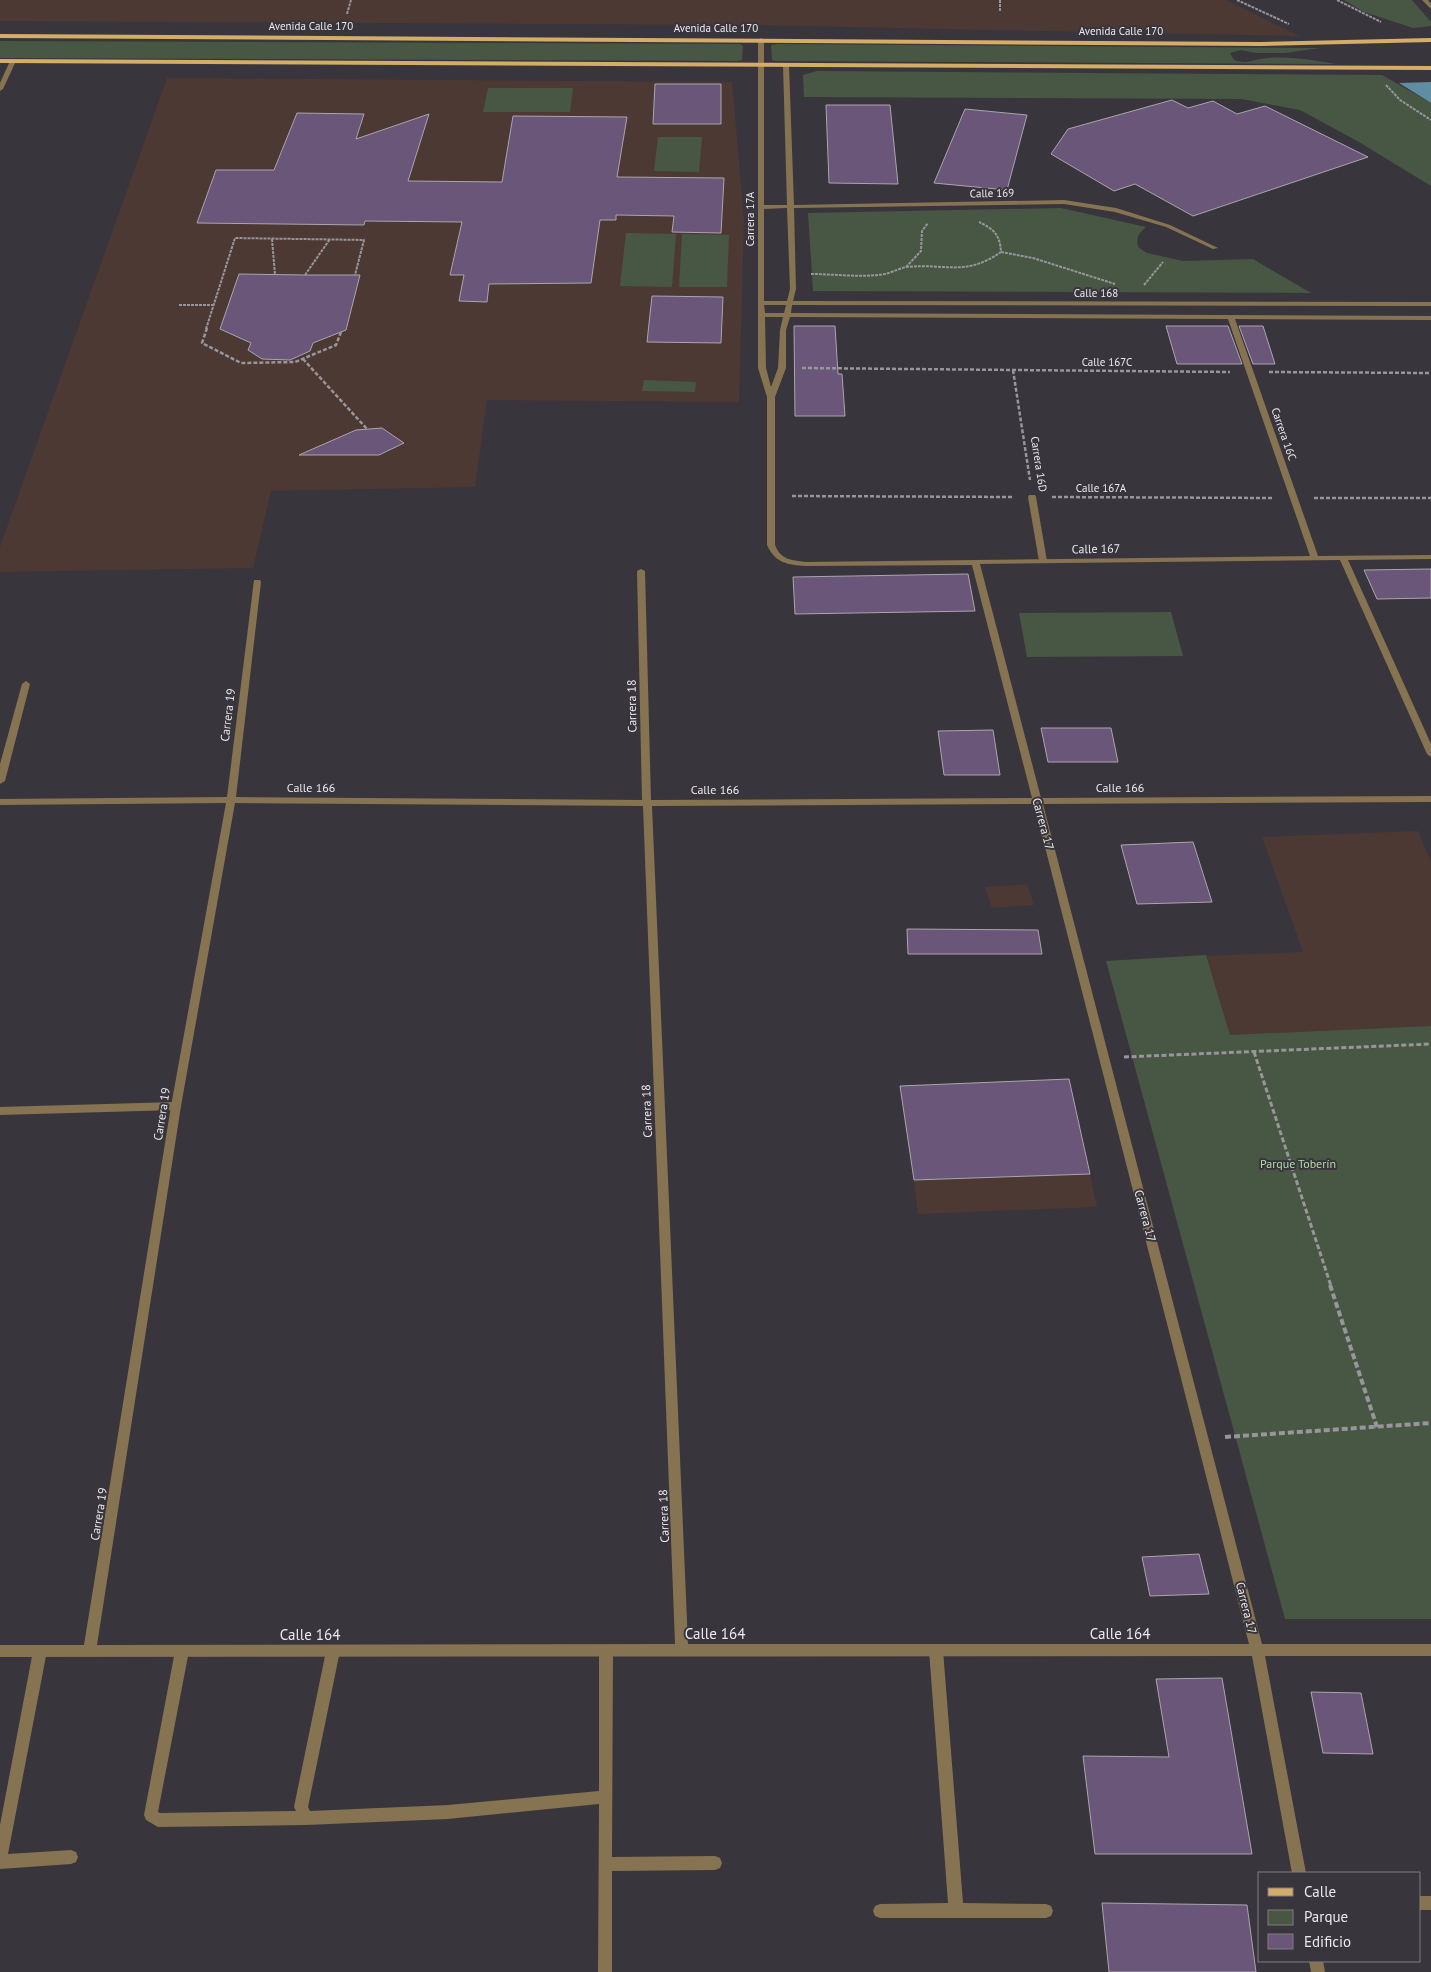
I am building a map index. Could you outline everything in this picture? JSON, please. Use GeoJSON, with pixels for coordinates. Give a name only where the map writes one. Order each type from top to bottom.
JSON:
{"type":"FeatureCollection","features":[{"type":"Feature","properties":{"kind":"main road","name":"Avenida Calle 170"},"geometry":{"type":"LineString","coordinates":[[0,36],[1262,44],[1431,40]]}},
{"type":"Feature","properties":{"kind":"main road"},"geometry":{"type":"LineString","coordinates":[[0,61],[1431,68]]}},
{"type":"Feature","properties":{"kind":"street"},"geometry":{"type":"LineString","coordinates":[[1425,0],[1431,7]]}},
{"type":"Feature","properties":{"kind":"street","name":"Carrera 17A"},"geometry":{"type":"LineString","coordinates":[[762,40],[762,368],[771,397],[772,545]]}},
{"type":"Feature","properties":{"kind":"street"},"geometry":{"type":"LineString","coordinates":[[0,89],[13,61]]}},
{"type":"Feature","properties":{"kind":"street","name":"Carrera 17A"},"geometry":{"type":"LineString","coordinates":[[771,397],[782,368],[783,330],[793,289],[786,65]]}},
{"type":"Feature","properties":{"kind":"street","name":"Calle 169"},"geometry":{"type":"LineString","coordinates":[[761,207],[1064,202],[1116,210],[1168,226],[1214,248]]}},
{"type":"Feature","properties":{"kind":"street","name":"Calle 168"},"geometry":{"type":"LineString","coordinates":[[761,303],[1431,304]]}},
{"type":"Feature","properties":{"kind":"street","name":"Calle 168"},"geometry":{"type":"LineString","coordinates":[[761,315],[1431,318]]}},
{"type":"Feature","properties":{"kind":"street","name":"Carrera 16C"},"geometry":{"type":"LineString","coordinates":[[1231,317],[1315,558]]}},
{"type":"Feature","properties":{"kind":"street","name":"Carrera 16D"},"geometry":{"type":"LineString","coordinates":[[1032,497],[1042,561]]}},
{"type":"Feature","properties":{"kind":"street","name":"Calle 167"},"geometry":{"type":"LineString","coordinates":[[772,545],[774,554],[784,562],[806,564],[1431,557]]}},
{"type":"Feature","properties":{"kind":"street"},"geometry":{"type":"LineString","coordinates":[[1342,557],[1431,754]]}},
{"type":"Feature","properties":{"kind":"street","name":"Carrera 17"},"geometry":{"type":"LineString","coordinates":[[976,562],[1036,801],[1257,1650],[1299,1872]]}},
{"type":"Feature","properties":{"kind":"street","name":"Carrera 18"},"geometry":{"type":"LineString","coordinates":[[642,571],[646,803],[682,1650]]}},
{"type":"Feature","properties":{"kind":"street","name":"Carrera 19"},"geometry":{"type":"LineString","coordinates":[[90,1651],[176,1106],[231,800],[256,582]]}},
{"type":"Feature","properties":{"kind":"street"},"geometry":{"type":"LineString","coordinates":[[0,781],[26,684]]}},
{"type":"Feature","properties":{"kind":"street","name":"Calle 166"},"geometry":{"type":"LineString","coordinates":[[0,802],[231,800],[646,803],[1431,799]]}},
{"type":"Feature","properties":{"kind":"street"},"geometry":{"type":"LineString","coordinates":[[0,1111],[176,1106]]}},
{"type":"Feature","properties":{"kind":"street"},"geometry":{"type":"LineString","coordinates":[[936,1650],[956,1910]]}},
{"type":"Feature","properties":{"kind":"street","name":"Calle 164"},"geometry":{"type":"LineString","coordinates":[[0,1651],[1431,1650]]}},
{"type":"Feature","properties":{"kind":"street"},"geometry":{"type":"LineString","coordinates":[[40,1651],[0,1862],[71,1857]]}},
{"type":"Feature","properties":{"kind":"street"},"geometry":{"type":"LineString","coordinates":[[182,1651],[151,1815],[158,1820],[306,1818],[448,1812],[606,1797]]}},
{"type":"Feature","properties":{"kind":"street"},"geometry":{"type":"LineString","coordinates":[[306,1818],[301,1807],[333,1651]]}},
{"type":"Feature","properties":{"kind":"street"},"geometry":{"type":"LineString","coordinates":[[604,1972],[606,1651]]}},
{"type":"Feature","properties":{"kind":"street"},"geometry":{"type":"LineString","coordinates":[[606,1864],[715,1863]]}},
{"type":"Feature","properties":{"kind":"street"},"geometry":{"type":"LineString","coordinates":[[880,1911],[1046,1911]]}},
{"type":"Feature","properties":{"kind":"path"},"geometry":{"type":"LineString","coordinates":[[347,14],[351,0]]}},
{"type":"Feature","properties":{"kind":"path"},"geometry":{"type":"LineString","coordinates":[[1000,0],[1000,11]]}},
{"type":"Feature","properties":{"kind":"path"},"geometry":{"type":"LineString","coordinates":[[1237,0],[1289,24]]}},
{"type":"Feature","properties":{"kind":"path"},"geometry":{"type":"LineString","coordinates":[[1337,0],[1387,26]]}},
{"type":"Feature","properties":{"kind":"path"},"geometry":{"type":"LineString","coordinates":[[1381,79],[1400,100],[1431,120]]}},
{"type":"Feature","properties":{"kind":"path"},"geometry":{"type":"LineString","coordinates":[[977,221],[994,228],[1000,239],[1001,252]]}},
{"type":"Feature","properties":{"kind":"path"},"geometry":{"type":"LineString","coordinates":[[906,267],[918,257],[923,245],[920,233],[929,222]]}},
{"type":"Feature","properties":{"kind":"path"},"geometry":{"type":"LineString","coordinates":[[340,332],[336,345],[295,362],[241,363],[202,343],[236,238],[364,240],[355,275]]}},
{"type":"Feature","properties":{"kind":"path"},"geometry":{"type":"LineString","coordinates":[[272,239],[275,274]]}},
{"type":"Feature","properties":{"kind":"path"},"geometry":{"type":"LineString","coordinates":[[305,275],[330,239]]}},
{"type":"Feature","properties":{"kind":"path"},"geometry":{"type":"LineString","coordinates":[[810,274],[882,274],[906,267],[959,268],[991,260],[1001,252],[1033,258],[1119,285]]}},
{"type":"Feature","properties":{"kind":"path"},"geometry":{"type":"LineString","coordinates":[[1144,285],[1163,262]]}},
{"type":"Feature","properties":{"kind":"path"},"geometry":{"type":"LineString","coordinates":[[179,305],[214,305]]}},
{"type":"Feature","properties":{"kind":"path"},"geometry":{"type":"LineString","coordinates":[[303,359],[367,429]]}},
{"type":"Feature","properties":{"kind":"path","name":"Calle 167C"},"geometry":{"type":"LineString","coordinates":[[782,368],[1431,373]]}},
{"type":"Feature","properties":{"kind":"path","name":"Carrera 16D"},"geometry":{"type":"LineString","coordinates":[[1013,370],[1032,497]]}},
{"type":"Feature","properties":{"kind":"path","name":"Calle 167A"},"geometry":{"type":"LineString","coordinates":[[772,496],[1431,498]]}},
{"type":"Feature","properties":{"kind":"path"},"geometry":{"type":"LineString","coordinates":[[1119,1058],[1431,1044]]}},
{"type":"Feature","properties":{"kind":"path"},"geometry":{"type":"LineString","coordinates":[[1254,1052],[1378,1427]]}},
{"type":"Feature","properties":{"kind":"path"},"geometry":{"type":"LineString","coordinates":[[1222,1437],[1431,1423]]}},
{"type":"Feature","properties":{"kind":"shaded area"},"geometry":{"type":"Polygon","coordinates":[[[0,0],[1226,0],[1300,36],[744,25],[0,21],[0,0]]]}},
{"type":"Feature","properties":{"kind":"shaded area"},"geometry":{"type":"Polygon","coordinates":[[[167,78],[732,82],[744,219],[739,402],[487,400],[475,487],[271,491],[253,568],[0,572],[0,547],[167,78]]]}},
{"type":"Feature","properties":{"kind":"shaded area"},"geometry":{"type":"Polygon","coordinates":[[[1418,831],[1431,862],[1431,1026],[1230,1035],[1206,956],[1303,952],[1262,837],[1418,831]]]}},
{"type":"Feature","properties":{"kind":"shaded area"},"geometry":{"type":"Polygon","coordinates":[[[1027,884],[1034,905],[992,908],[985,887],[1027,884]]]}},
{"type":"Feature","properties":{"kind":"shaded area"},"geometry":{"type":"Polygon","coordinates":[[[1090,1174],[1097,1207],[918,1214],[914,1180],[1090,1174]]]}},
{"type":"Feature","properties":{"kind":"green space"},"geometry":{"type":"Polygon","coordinates":[[[1344,0],[1412,0],[1431,22],[1431,26],[1413,28],[1364,12],[1344,0]]]}},
{"type":"Feature","properties":{"kind":"green space"},"geometry":{"type":"Polygon","coordinates":[[[0,41],[740,44],[743,46],[742,60],[737,61],[0,58],[0,41]]]}},
{"type":"Feature","properties":{"kind":"green space"},"geometry":{"type":"Polygon","coordinates":[[[771,45],[1320,48],[1285,53],[1256,53],[1241,50],[1230,53],[1234,60],[1242,62],[1268,58],[1287,58],[1335,64],[776,61],[772,60],[771,45]]]}},
{"type":"Feature","properties":{"kind":"green space"},"geometry":{"type":"Polygon","coordinates":[[[817,71],[1382,75],[1431,103],[1431,186],[1359,142],[1300,110],[1241,99],[804,97],[803,75],[817,71]]]}},
{"type":"Feature","properties":{"kind":"green space"},"geometry":{"type":"Polygon","coordinates":[[[488,88],[573,88],[570,112],[483,112],[488,88]]]}},
{"type":"Feature","properties":{"kind":"green space"},"geometry":{"type":"Polygon","coordinates":[[[658,137],[702,137],[699,172],[654,171],[658,137]]]}},
{"type":"Feature","properties":{"kind":"green space"},"geometry":{"type":"Polygon","coordinates":[[[1061,208],[1146,227],[1139,235],[1137,244],[1138,247],[1147,253],[1183,261],[1253,259],[1311,293],[813,291],[808,213],[1061,208]]]}},
{"type":"Feature","properties":{"kind":"green space"},"geometry":{"type":"Polygon","coordinates":[[[626,233],[676,234],[672,287],[620,286],[626,233]]]}},
{"type":"Feature","properties":{"kind":"green space"},"geometry":{"type":"Polygon","coordinates":[[[682,234],[729,235],[727,287],[679,287],[682,234]]]}},
{"type":"Feature","properties":{"kind":"green space"},"geometry":{"type":"Polygon","coordinates":[[[644,380],[696,382],[695,392],[642,391],[644,380]]]}},
{"type":"Feature","properties":{"kind":"green space"},"geometry":{"type":"Polygon","coordinates":[[[1171,612],[1183,656],[1027,657],[1019,613],[1171,612]]]}},
{"type":"Feature","properties":{"kind":"green space","name":"Parque Toberín"},"geometry":{"type":"Polygon","coordinates":[[[1206,955],[1230,1035],[1431,1026],[1431,1619],[1285,1619],[1106,961],[1206,955]]]}},
{"type":"Feature","properties":{"kind":"water"},"geometry":{"type":"Polygon","coordinates":[[[1431,82],[1431,103],[1399,83],[1431,82]]]}},
{"type":"Feature","properties":{"kind":"building"},"geometry":{"type":"Polygon","coordinates":[[[655,84],[721,84],[721,124],[653,124],[655,84]]]}},
{"type":"Feature","properties":{"kind":"building"},"geometry":{"type":"Polygon","coordinates":[[[1172,100],[1188,108],[1213,101],[1237,114],[1265,106],[1368,157],[1193,216],[1135,184],[1114,191],[1051,154],[1068,129],[1172,100]]]}},
{"type":"Feature","properties":{"kind":"building"},"geometry":{"type":"Polygon","coordinates":[[[826,105],[890,105],[898,184],[829,183],[826,105]]]}},
{"type":"Feature","properties":{"kind":"building"},"geometry":{"type":"Polygon","coordinates":[[[965,109],[1027,115],[1007,190],[934,183],[965,109]]]}},
{"type":"Feature","properties":{"kind":"building"},"geometry":{"type":"Polygon","coordinates":[[[297,113],[364,114],[356,139],[429,114],[408,181],[502,182],[513,116],[627,117],[617,177],[724,178],[721,233],[672,232],[674,216],[616,215],[616,220],[600,220],[591,283],[489,284],[487,302],[459,301],[464,275],[450,275],[462,222],[365,221],[364,225],[197,223],[216,170],[274,170],[297,113]]]}},
{"type":"Feature","properties":{"kind":"building"},"geometry":{"type":"Polygon","coordinates":[[[239,274],[360,275],[346,330],[313,343],[310,351],[290,360],[262,359],[248,350],[251,343],[220,329],[239,274]]]}},
{"type":"Feature","properties":{"kind":"building"},"geometry":{"type":"Polygon","coordinates":[[[652,296],[723,297],[721,343],[647,342],[652,296]]]}},
{"type":"Feature","properties":{"kind":"building"},"geometry":{"type":"Polygon","coordinates":[[[794,326],[835,326],[838,374],[842,374],[845,416],[795,416],[794,326]]]}},
{"type":"Feature","properties":{"kind":"building"},"geometry":{"type":"Polygon","coordinates":[[[1166,326],[1228,326],[1242,364],[1177,364],[1166,326]]]}},
{"type":"Feature","properties":{"kind":"building"},"geometry":{"type":"Polygon","coordinates":[[[1239,326],[1263,326],[1275,364],[1253,364],[1239,326]]]}},
{"type":"Feature","properties":{"kind":"building"},"geometry":{"type":"Polygon","coordinates":[[[382,428],[404,443],[379,455],[299,455],[356,430],[382,428]]]}},
{"type":"Feature","properties":{"kind":"building"},"geometry":{"type":"Polygon","coordinates":[[[1431,569],[1431,598],[1377,599],[1364,570],[1431,569]]]}},
{"type":"Feature","properties":{"kind":"building"},"geometry":{"type":"Polygon","coordinates":[[[968,574],[975,611],[795,614],[793,577],[968,574]]]}},
{"type":"Feature","properties":{"kind":"building"},"geometry":{"type":"Polygon","coordinates":[[[1041,728],[1111,728],[1118,762],[1048,762],[1041,728]]]}},
{"type":"Feature","properties":{"kind":"building"},"geometry":{"type":"Polygon","coordinates":[[[993,730],[1000,775],[944,775],[938,731],[993,730]]]}},
{"type":"Feature","properties":{"kind":"building"},"geometry":{"type":"Polygon","coordinates":[[[1193,842],[1212,902],[1137,904],[1121,845],[1193,842]]]}},
{"type":"Feature","properties":{"kind":"building"},"geometry":{"type":"Polygon","coordinates":[[[907,929],[1038,930],[1042,954],[908,954],[907,929]]]}},
{"type":"Feature","properties":{"kind":"building"},"geometry":{"type":"Polygon","coordinates":[[[1069,1079],[1090,1174],[914,1180],[900,1086],[1069,1079]]]}},
{"type":"Feature","properties":{"kind":"building"},"geometry":{"type":"Polygon","coordinates":[[[1199,1554],[1209,1594],[1150,1596],[1142,1557],[1199,1554]]]}},
{"type":"Feature","properties":{"kind":"building"},"geometry":{"type":"Polygon","coordinates":[[[1222,1678],[1252,1854],[1095,1854],[1083,1756],[1169,1757],[1156,1679],[1222,1678]]]}},
{"type":"Feature","properties":{"kind":"building"},"geometry":{"type":"Polygon","coordinates":[[[1311,1692],[1361,1693],[1373,1754],[1323,1753],[1311,1692]]]}},
{"type":"Feature","properties":{"kind":"building"},"geometry":{"type":"Polygon","coordinates":[[[1102,1903],[1247,1905],[1256,1972],[1109,1972],[1102,1903]]]}}]}
